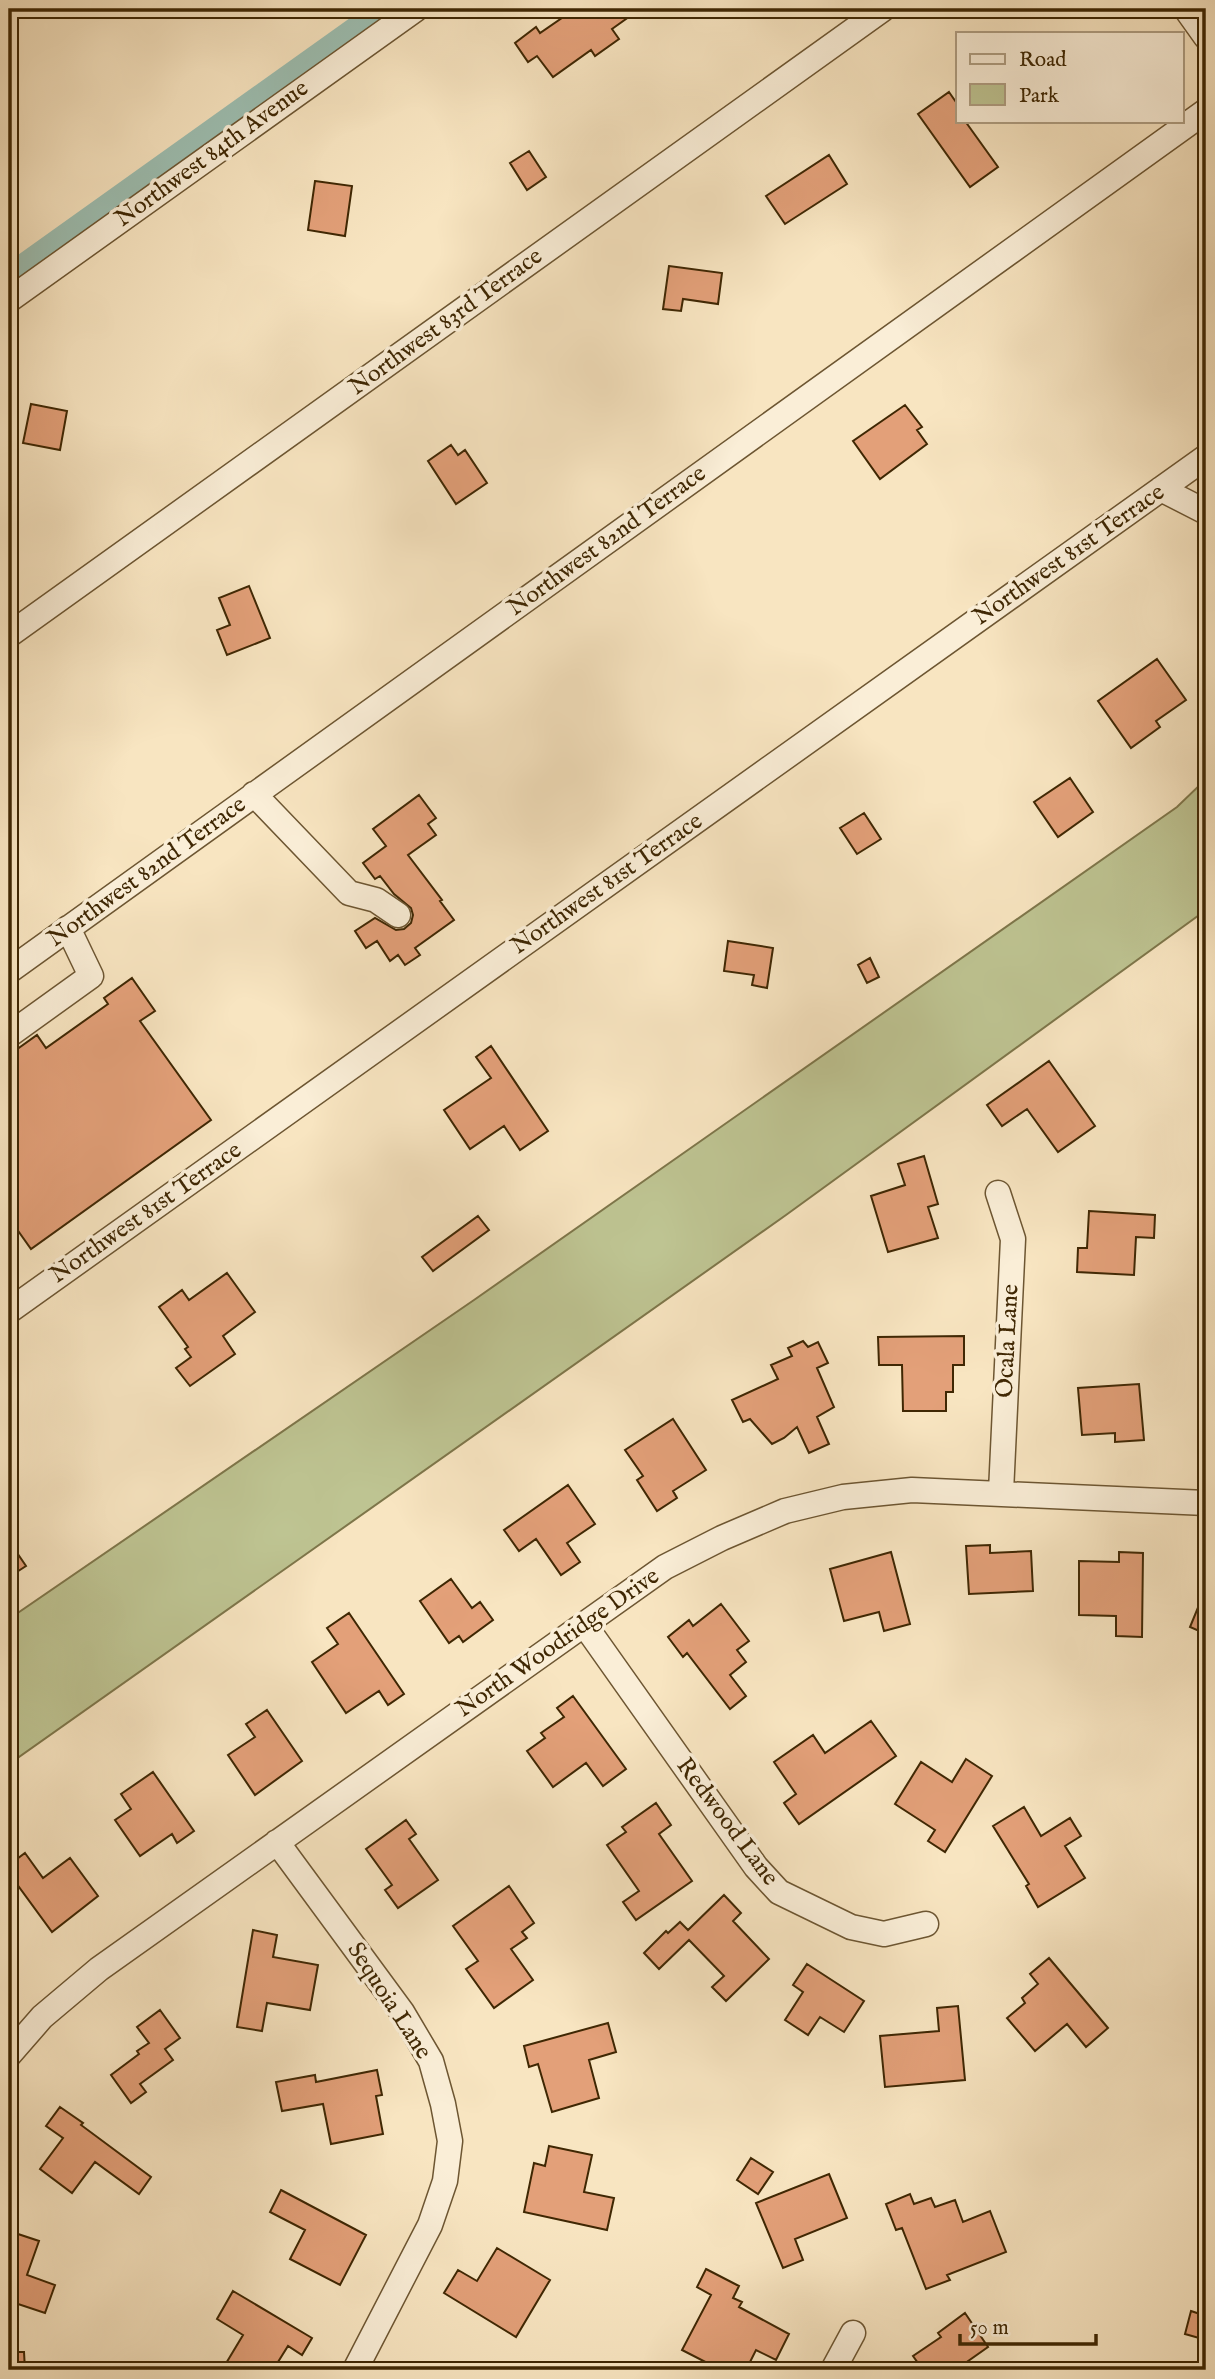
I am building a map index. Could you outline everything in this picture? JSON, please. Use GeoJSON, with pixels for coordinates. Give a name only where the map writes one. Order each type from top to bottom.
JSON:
{"type":"FeatureCollection","features":[{"type":"Feature","properties":{"kind":"street","name":"Northwest 84th Avenue"},"geometry":{"type":"LineString","coordinates":[[9,300],[416,9]]}},
{"type":"Feature","properties":{"kind":"street","name":"Northwest 83rd Terrace"},"geometry":{"type":"LineString","coordinates":[[9,635],[883,9]]}},
{"type":"Feature","properties":{"kind":"street"},"geometry":{"type":"LineString","coordinates":[[1186,9],[1206,37]]}},
{"type":"Feature","properties":{"kind":"street","name":"Northwest 82nd Terrace"},"geometry":{"type":"LineString","coordinates":[[9,971],[1206,111]]}},
{"type":"Feature","properties":{"kind":"street","name":"Northwest 81st Terrace"},"geometry":{"type":"LineString","coordinates":[[9,1311],[1206,457]]}},
{"type":"Feature","properties":{"kind":"street"},"geometry":{"type":"LineString","coordinates":[[1161,489],[1206,512]]}},
{"type":"Feature","properties":{"kind":"street"},"geometry":{"type":"LineString","coordinates":[[254,794],[349,893],[376,900],[398,915]]}},
{"type":"Feature","properties":{"kind":"street"},"geometry":{"type":"LineString","coordinates":[[9,1035],[91,976],[68,928]]}},
{"type":"Feature","properties":{"kind":"street","name":"Ocala Lane"},"geometry":{"type":"LineString","coordinates":[[998,1193],[1013,1239],[1000,1492]]}},
{"type":"Feature","properties":{"kind":"street","name":"North Woodridge Drive"},"geometry":{"type":"LineString","coordinates":[[9,2055],[42,2017],[99,1969],[665,1567],[722,1538],[785,1511],[843,1497],[912,1490],[1206,1503]]}},
{"type":"Feature","properties":{"kind":"street","name":"Redwood Lane"},"geometry":{"type":"LineString","coordinates":[[584,1624],[756,1867],[779,1892],[851,1927],[884,1934],[926,1924]]}},
{"type":"Feature","properties":{"kind":"street","name":"Sequoia Lane"},"geometry":{"type":"LineString","coordinates":[[278,1842],[402,2012],[431,2061],[450,2141],[445,2181],[430,2225],[355,2370]]}},
{"type":"Feature","properties":{"kind":"street"},"geometry":{"type":"LineString","coordinates":[[833,2370],[853,2333]]}},
{"type":"Feature","properties":{"kind":"green space"},"geometry":{"type":"Polygon","coordinates":[[[1206,779],[1206,910],[786,1215],[9,1764],[9,1619],[474,1300],[1177,807],[1206,779]]]}},
{"type":"Feature","properties":{"kind":"building"},"geometry":{"type":"Polygon","coordinates":[[[575,9],[640,9],[612,29],[619,39],[595,56],[591,50],[553,77],[537,56],[528,62],[515,43],[536,27],[540,33],[575,9]]]}},
{"type":"Feature","properties":{"kind":"building"},"geometry":{"type":"Polygon","coordinates":[[[949,92],[956,102],[956,122],[966,122],[998,167],[970,187],[918,114],[949,92]]]}},
{"type":"Feature","properties":{"kind":"building"},"geometry":{"type":"Polygon","coordinates":[[[529,151],[546,177],[527,190],[510,163],[529,151]]]}},
{"type":"Feature","properties":{"kind":"building"},"geometry":{"type":"Polygon","coordinates":[[[829,155],[847,184],[785,224],[766,196],[829,155]]]}},
{"type":"Feature","properties":{"kind":"building"},"geometry":{"type":"Polygon","coordinates":[[[315,181],[352,186],[345,236],[308,230],[315,181]]]}},
{"type":"Feature","properties":{"kind":"building"},"geometry":{"type":"Polygon","coordinates":[[[669,266],[722,273],[718,304],[683,299],[681,311],[663,309],[669,266]]]}},
{"type":"Feature","properties":{"kind":"building"},"geometry":{"type":"Polygon","coordinates":[[[31,404],[67,411],[60,450],[23,443],[31,404]]]}},
{"type":"Feature","properties":{"kind":"building"},"geometry":{"type":"Polygon","coordinates":[[[905,405],[922,427],[917,430],[927,444],[880,479],[853,441],[905,405]]]}},
{"type":"Feature","properties":{"kind":"building"},"geometry":{"type":"Polygon","coordinates":[[[451,445],[458,455],[465,450],[487,483],[456,504],[428,461],[451,445]]]}},
{"type":"Feature","properties":{"kind":"building"},"geometry":{"type":"Polygon","coordinates":[[[249,586],[270,638],[227,655],[217,630],[230,625],[219,598],[249,586]]]}},
{"type":"Feature","properties":{"kind":"building"},"geometry":{"type":"Polygon","coordinates":[[[1157,659],[1186,700],[1156,721],[1160,727],[1131,748],[1098,701],[1157,659]]]}},
{"type":"Feature","properties":{"kind":"building"},"geometry":{"type":"Polygon","coordinates":[[[1070,778],[1093,812],[1058,837],[1034,802],[1070,778]]]}},
{"type":"Feature","properties":{"kind":"building"},"geometry":{"type":"Polygon","coordinates":[[[419,795],[436,818],[428,824],[436,835],[408,855],[454,920],[415,948],[420,955],[405,965],[398,955],[390,961],[377,941],[366,948],[355,931],[375,918],[396,930],[404,929],[411,923],[411,908],[394,894],[380,876],[375,879],[363,863],[386,846],[373,829],[419,795]]]}},
{"type":"Feature","properties":{"kind":"building"},"geometry":{"type":"Polygon","coordinates":[[[864,813],[881,839],[857,854],[840,828],[864,813]]]}},
{"type":"Feature","properties":{"kind":"building"},"geometry":{"type":"Polygon","coordinates":[[[728,941],[773,948],[767,988],[752,985],[754,975],[724,971],[728,941]]]}},
{"type":"Feature","properties":{"kind":"building"},"geometry":{"type":"Polygon","coordinates":[[[870,958],[879,977],[867,983],[858,965],[870,958]]]}},
{"type":"Feature","properties":{"kind":"building"},"geometry":{"type":"Polygon","coordinates":[[[132,978],[155,1011],[140,1021],[211,1120],[31,1249],[9,1218],[9,1078],[17,1072],[9,1055],[37,1035],[46,1048],[108,1004],[104,998],[132,978]]]}},
{"type":"Feature","properties":{"kind":"building"},"geometry":{"type":"Polygon","coordinates":[[[491,1046],[548,1131],[520,1150],[504,1126],[470,1149],[444,1110],[491,1078],[476,1057],[491,1046]]]}},
{"type":"Feature","properties":{"kind":"building"},"geometry":{"type":"Polygon","coordinates":[[[1049,1061],[1095,1126],[1058,1152],[1027,1109],[1002,1126],[987,1105],[1049,1061]]]}},
{"type":"Feature","properties":{"kind":"building"},"geometry":{"type":"Polygon","coordinates":[[[924,1156],[938,1204],[928,1207],[938,1238],[888,1252],[871,1196],[905,1185],[898,1164],[924,1156]]]}},
{"type":"Feature","properties":{"kind":"building"},"geometry":{"type":"Polygon","coordinates":[[[1089,1211],[1155,1215],[1154,1238],[1136,1237],[1134,1275],[1077,1272],[1078,1248],[1087,1248],[1089,1211]]]}},
{"type":"Feature","properties":{"kind":"building"},"geometry":{"type":"Polygon","coordinates":[[[478,1216],[489,1230],[433,1271],[422,1257],[478,1216]]]}},
{"type":"Feature","properties":{"kind":"building"},"geometry":{"type":"Polygon","coordinates":[[[227,1273],[255,1312],[223,1336],[235,1354],[190,1386],[176,1368],[191,1357],[185,1349],[188,1347],[159,1307],[182,1290],[189,1300],[227,1273]]]}},
{"type":"Feature","properties":{"kind":"building"},"geometry":{"type":"Polygon","coordinates":[[[964,1336],[964,1365],[953,1365],[953,1392],[946,1392],[946,1411],[903,1411],[902,1365],[879,1365],[878,1337],[964,1336]]]}},
{"type":"Feature","properties":{"kind":"building"},"geometry":{"type":"Polygon","coordinates":[[[803,1341],[808,1347],[818,1342],[828,1363],[817,1368],[834,1407],[817,1417],[829,1444],[809,1453],[797,1427],[772,1444],[750,1419],[743,1422],[732,1400],[778,1379],[771,1365],[792,1356],[788,1348],[803,1341]]]}},
{"type":"Feature","properties":{"kind":"building"},"geometry":{"type":"Polygon","coordinates":[[[1139,1384],[1144,1440],[1115,1442],[1115,1433],[1082,1435],[1078,1388],[1139,1384]]]}},
{"type":"Feature","properties":{"kind":"building"},"geometry":{"type":"Polygon","coordinates":[[[673,1419],[706,1470],[673,1491],[677,1498],[657,1511],[637,1480],[643,1476],[625,1450],[673,1419]]]}},
{"type":"Feature","properties":{"kind":"building"},"geometry":{"type":"Polygon","coordinates":[[[568,1485],[595,1524],[567,1543],[580,1562],[561,1575],[536,1539],[519,1551],[504,1530],[568,1485]]]}},
{"type":"Feature","properties":{"kind":"building"},"geometry":{"type":"Polygon","coordinates":[[[9,1541],[26,1566],[9,1577],[9,1541]]]}},
{"type":"Feature","properties":{"kind":"building"},"geometry":{"type":"Polygon","coordinates":[[[990,1545],[990,1553],[1031,1551],[1033,1591],[969,1594],[966,1546],[990,1545]]]}},
{"type":"Feature","properties":{"kind":"building"},"geometry":{"type":"Polygon","coordinates":[[[891,1552],[910,1624],[884,1631],[879,1612],[844,1621],[830,1569],[891,1552]]]}},
{"type":"Feature","properties":{"kind":"building"},"geometry":{"type":"Polygon","coordinates":[[[1119,1552],[1143,1553],[1142,1637],[1116,1636],[1116,1616],[1079,1615],[1079,1561],[1119,1562],[1119,1552]]]}},
{"type":"Feature","properties":{"kind":"building"},"geometry":{"type":"Polygon","coordinates":[[[451,1579],[472,1608],[480,1602],[493,1620],[463,1642],[459,1636],[449,1643],[420,1601],[451,1579]]]}},
{"type":"Feature","properties":{"kind":"building"},"geometry":{"type":"Polygon","coordinates":[[[1206,1588],[1206,1634],[1190,1627],[1206,1588]]]}},
{"type":"Feature","properties":{"kind":"building"},"geometry":{"type":"Polygon","coordinates":[[[721,1604],[749,1641],[737,1650],[746,1662],[730,1675],[746,1696],[730,1709],[687,1653],[683,1657],[668,1637],[689,1620],[693,1626],[721,1604]]]}},
{"type":"Feature","properties":{"kind":"building"},"geometry":{"type":"Polygon","coordinates":[[[349,1613],[404,1694],[388,1705],[379,1691],[346,1713],[312,1662],[338,1644],[327,1628],[349,1613]]]}},
{"type":"Feature","properties":{"kind":"building"},"geometry":{"type":"Polygon","coordinates":[[[573,1696],[626,1769],[603,1786],[586,1763],[553,1787],[527,1751],[545,1738],[541,1733],[564,1717],[557,1708],[573,1696]]]}},
{"type":"Feature","properties":{"kind":"building"},"geometry":{"type":"Polygon","coordinates":[[[267,1710],[302,1761],[255,1795],[228,1755],[255,1737],[246,1724],[267,1710]]]}},
{"type":"Feature","properties":{"kind":"building"},"geometry":{"type":"Polygon","coordinates":[[[871,1721],[896,1756],[799,1824],[784,1803],[796,1794],[774,1762],[813,1735],[825,1753],[871,1721]]]}},
{"type":"Feature","properties":{"kind":"building"},"geometry":{"type":"Polygon","coordinates":[[[966,1759],[992,1776],[945,1852],[928,1841],[935,1830],[895,1804],[921,1762],[952,1782],[966,1759]]]}},
{"type":"Feature","properties":{"kind":"building"},"geometry":{"type":"Polygon","coordinates":[[[153,1772],[194,1831],[177,1843],[172,1834],[140,1856],[115,1820],[131,1809],[121,1794],[153,1772]]]}},
{"type":"Feature","properties":{"kind":"building"},"geometry":{"type":"Polygon","coordinates":[[[656,1803],[671,1825],[659,1834],[692,1881],[636,1920],[623,1902],[639,1891],[607,1845],[626,1832],[622,1827],[656,1803]]]}},
{"type":"Feature","properties":{"kind":"building"},"geometry":{"type":"Polygon","coordinates":[[[1024,1807],[1041,1836],[1070,1818],[1081,1836],[1065,1846],[1085,1878],[1038,1907],[1026,1886],[1029,1884],[993,1826],[1024,1807]]]}},
{"type":"Feature","properties":{"kind":"building"},"geometry":{"type":"Polygon","coordinates":[[[406,1820],[416,1834],[409,1839],[438,1880],[398,1908],[385,1890],[392,1885],[366,1849],[406,1820]]]}},
{"type":"Feature","properties":{"kind":"building"},"geometry":{"type":"Polygon","coordinates":[[[25,1853],[43,1878],[70,1858],[98,1896],[52,1932],[16,1883],[9,1888],[9,1865],[25,1853]]]}},
{"type":"Feature","properties":{"kind":"building"},"geometry":{"type":"Polygon","coordinates":[[[509,1886],[534,1923],[522,1932],[527,1938],[511,1949],[533,1980],[494,2008],[466,1969],[478,1961],[453,1926],[509,1886]]]}},
{"type":"Feature","properties":{"kind":"building"},"geometry":{"type":"Polygon","coordinates":[[[724,1895],[741,1913],[733,1921],[769,1959],[726,2001],[712,1987],[724,1976],[689,1940],[659,1969],[644,1953],[666,1931],[668,1933],[680,1922],[688,1930],[724,1895]]]}},
{"type":"Feature","properties":{"kind":"building"},"geometry":{"type":"Polygon","coordinates":[[[253,1930],[277,1935],[273,1957],[318,1965],[310,2010],[267,2003],[262,2031],[237,2027],[253,1930]]]}},
{"type":"Feature","properties":{"kind":"building"},"geometry":{"type":"Polygon","coordinates":[[[1049,1958],[1108,2028],[1086,2047],[1067,2024],[1035,2051],[1007,2018],[1025,2003],[1022,1998],[1038,1984],[1030,1974],[1049,1958]]]}},
{"type":"Feature","properties":{"kind":"building"},"geometry":{"type":"Polygon","coordinates":[[[807,1964],[864,2001],[844,2032],[820,2017],[808,2035],[785,2020],[803,1992],[793,1985],[807,1964]]]}},
{"type":"Feature","properties":{"kind":"building"},"geometry":{"type":"Polygon","coordinates":[[[958,2006],[965,2080],[885,2087],[880,2036],[939,2031],[937,2008],[958,2006]]]}},
{"type":"Feature","properties":{"kind":"building"},"geometry":{"type":"Polygon","coordinates":[[[160,2010],[180,2038],[165,2049],[173,2060],[140,2084],[146,2092],[131,2103],[111,2075],[149,2043],[137,2027],[160,2010]]]}},
{"type":"Feature","properties":{"kind":"building"},"geometry":{"type":"Polygon","coordinates":[[[608,2023],[616,2052],[589,2060],[599,2098],[552,2112],[538,2064],[529,2067],[524,2046],[608,2023]]]}},
{"type":"Feature","properties":{"kind":"building"},"geometry":{"type":"Polygon","coordinates":[[[377,2070],[382,2095],[376,2096],[383,2134],[331,2144],[323,2104],[282,2111],[276,2082],[315,2075],[316,2082],[377,2070]]]}},
{"type":"Feature","properties":{"kind":"building"},"geometry":{"type":"Polygon","coordinates":[[[60,2107],[151,2177],[139,2194],[95,2162],[72,2193],[40,2169],[63,2138],[46,2126],[60,2107]]]}},
{"type":"Feature","properties":{"kind":"building"},"geometry":{"type":"Polygon","coordinates":[[[549,2146],[592,2155],[584,2192],[614,2198],[607,2230],[524,2212],[534,2163],[545,2166],[549,2146]]]}},
{"type":"Feature","properties":{"kind":"building"},"geometry":{"type":"Polygon","coordinates":[[[751,2158],[773,2172],[758,2194],[737,2180],[751,2158]]]}},
{"type":"Feature","properties":{"kind":"building"},"geometry":{"type":"Polygon","coordinates":[[[829,2174],[847,2218],[795,2239],[803,2260],[783,2268],[756,2203],[829,2174]]]}},
{"type":"Feature","properties":{"kind":"building"},"geometry":{"type":"Polygon","coordinates":[[[281,2190],[366,2235],[340,2285],[290,2259],[305,2230],[270,2212],[281,2190]]]}},
{"type":"Feature","properties":{"kind":"building"},"geometry":{"type":"Polygon","coordinates":[[[910,2194],[914,2204],[931,2198],[935,2207],[955,2200],[963,2222],[990,2211],[1006,2252],[947,2275],[950,2280],[926,2289],[902,2228],[896,2230],[886,2204],[910,2194]]]}},
{"type":"Feature","properties":{"kind":"building"},"geometry":{"type":"Polygon","coordinates":[[[9,2231],[39,2241],[27,2275],[55,2285],[45,2313],[9,2301],[9,2231]]]}},
{"type":"Feature","properties":{"kind":"building"},"geometry":{"type":"Polygon","coordinates":[[[497,2248],[550,2280],[516,2337],[444,2293],[458,2270],[477,2281],[497,2248]]]}},
{"type":"Feature","properties":{"kind":"building"},"geometry":{"type":"Polygon","coordinates":[[[706,2269],[739,2286],[733,2298],[742,2302],[739,2307],[789,2334],[776,2360],[756,2350],[746,2370],[721,2370],[682,2350],[711,2295],[697,2287],[706,2269]]]}},
{"type":"Feature","properties":{"kind":"building"},"geometry":{"type":"Polygon","coordinates":[[[233,2291],[312,2338],[302,2355],[288,2346],[273,2370],[222,2370],[243,2335],[217,2319],[233,2291]]]}},
{"type":"Feature","properties":{"kind":"building"},"geometry":{"type":"Polygon","coordinates":[[[1191,2311],[1206,2316],[1206,2340],[1185,2334],[1191,2311]]]}},
{"type":"Feature","properties":{"kind":"building"},"geometry":{"type":"Polygon","coordinates":[[[965,2313],[988,2347],[964,2364],[969,2370],[923,2370],[913,2356],[941,2337],[938,2333],[965,2313]]]}},
{"type":"Feature","properties":{"kind":"building"},"geometry":{"type":"Polygon","coordinates":[[[9,2352],[24,2352],[25,2370],[9,2370],[9,2352]]]}},
{"type":"Feature","properties":{"kind":"waterway"},"geometry":{"type":"LineString","coordinates":[[9,273],[379,9]]}}]}
